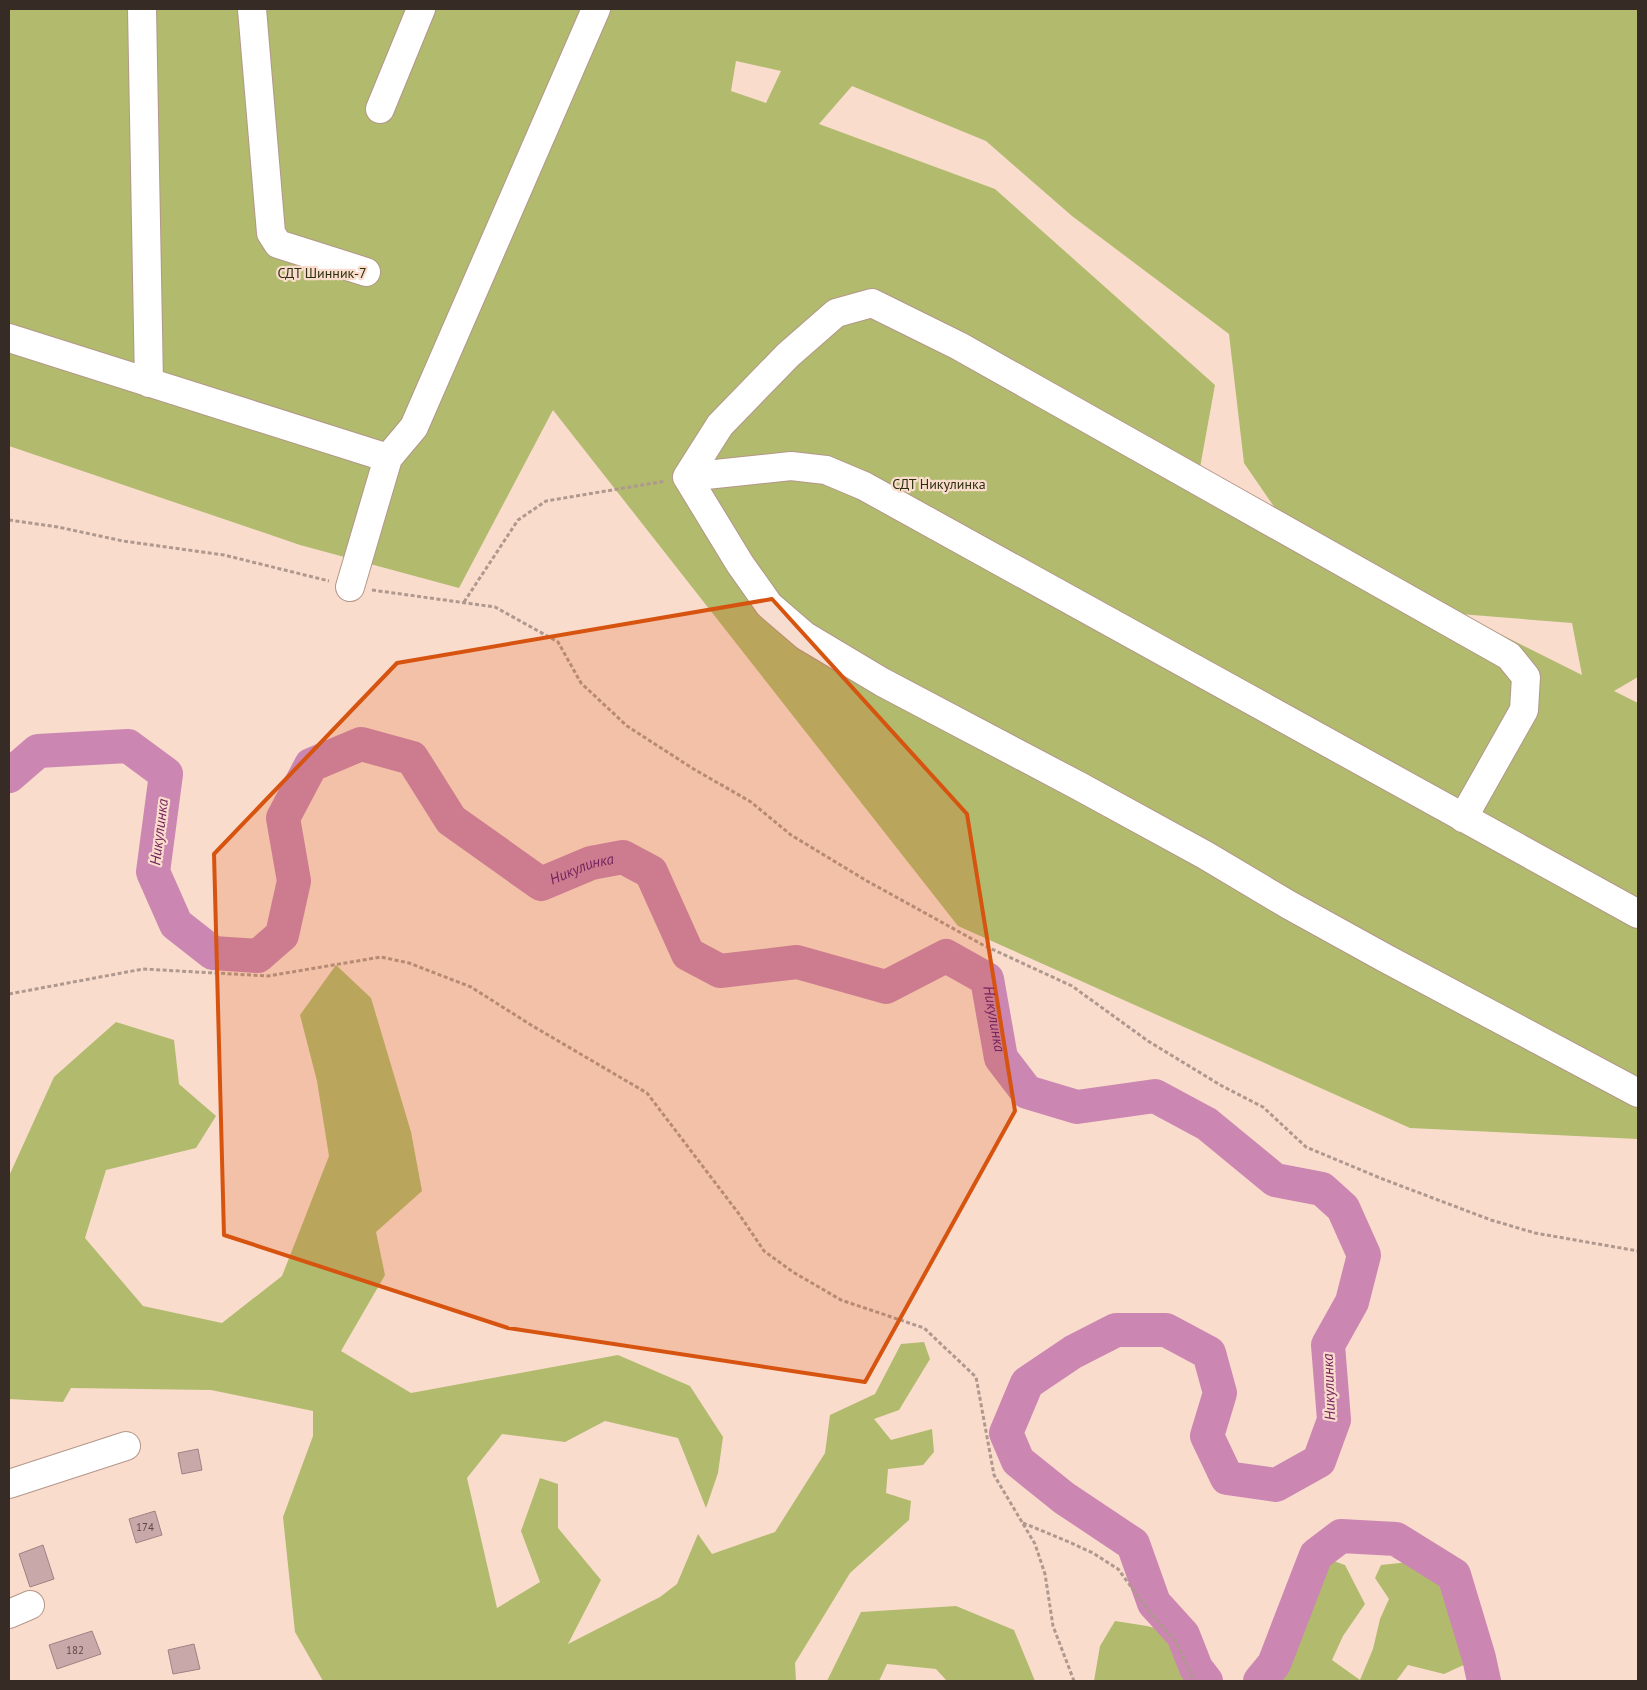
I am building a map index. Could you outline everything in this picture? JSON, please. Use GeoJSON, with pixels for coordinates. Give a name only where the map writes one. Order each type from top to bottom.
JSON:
{"type":"FeatureCollection","features":[{"type":"Feature","properties":{"kind":"street"},"geometry":{"type":"LineString","coordinates":[[142,9],[149,383]]}},
{"type":"Feature","properties":{"kind":"street"},"geometry":{"type":"LineString","coordinates":[[252,9],[271,233],[278,244],[366,272]]}},
{"type":"Feature","properties":{"kind":"street"},"geometry":{"type":"LineString","coordinates":[[380,109],[421,9]]}},
{"type":"Feature","properties":{"kind":"street"},"geometry":{"type":"LineString","coordinates":[[350,587],[388,458],[414,427],[596,9]]}},
{"type":"Feature","properties":{"kind":"street"},"geometry":{"type":"LineString","coordinates":[[687,477],[720,425],[788,355],[836,313],[872,303],[959,346],[1509,656],[1526,678],[1524,710],[1463,818]]}},
{"type":"Feature","properties":{"kind":"street"},"geometry":{"type":"LineString","coordinates":[[9,338],[388,458]]}},
{"type":"Feature","properties":{"kind":"street"},"geometry":{"type":"LineString","coordinates":[[687,477],[791,466],[826,470],[856,483],[1638,914]]}},
{"type":"Feature","properties":{"kind":"street"},"geometry":{"type":"LineString","coordinates":[[687,477],[740,564],[769,605],[805,636],[882,682],[1095,795],[1385,958],[1638,1093]]}},
{"type":"Feature","properties":{"kind":"street"},"geometry":{"type":"LineString","coordinates":[[9,1484],[126,1446]]}},
{"type":"Feature","properties":{"kind":"path"},"geometry":{"type":"LineString","coordinates":[[464,602],[518,520],[546,501],[687,477]]}},
{"type":"Feature","properties":{"kind":"path"},"geometry":{"type":"LineString","coordinates":[[9,520],[123,541],[224,554],[350,587],[495,607],[558,642],[582,683],[627,726],[692,768],[751,802],[791,834],[867,881],[983,945],[1072,986],[1148,1041],[1222,1086],[1263,1108],[1306,1147],[1380,1178],[1491,1220],[1535,1233],[1638,1250]]}},
{"type":"Feature","properties":{"kind":"path"},"geometry":{"type":"LineString","coordinates":[[9,994],[143,969],[268,976],[381,957],[409,963],[471,987],[531,1025],[647,1093],[739,1214],[764,1251],[793,1272],[841,1300],[924,1328],[976,1377],[994,1475],[1035,1544],[1045,1574],[1053,1626],[1074,1681]]}},
{"type":"Feature","properties":{"kind":"path"},"geometry":{"type":"LineString","coordinates":[[1022,1523],[1093,1553],[1118,1569],[1150,1614],[1175,1640],[1194,1681]]}},
{"type":"Feature","properties":{"kind":"highlighted area"},"geometry":{"type":"Polygon","coordinates":[[[772,599],[967,814],[1015,1111],[865,1382],[508,1328],[224,1235],[214,854],[397,663],[772,599]]]}},
{"type":"Feature","properties":{"kind":"green space"},"geometry":{"type":"Polygon","coordinates":[[[9,9],[1638,9],[1638,677],[1614,691],[1638,703],[1638,1139],[1410,1128],[958,926],[553,410],[459,588],[300,545],[9,446],[9,9]],[[736,61],[731,91],[766,103],[781,71],[736,61]],[[852,86],[819,124],[995,189],[1215,385],[1197,484],[1290,530],[1244,463],[1229,334],[1072,216],[986,141],[852,86]],[[1350,559],[1398,583],[1382,568],[1350,559]],[[1460,614],[1582,675],[1572,623],[1460,614]]]}},
{"type":"Feature","properties":{"kind":"green space"},"geometry":{"type":"Polygon","coordinates":[[[336,965],[371,998],[411,1132],[422,1191],[376,1232],[385,1275],[341,1351],[411,1393],[618,1355],[690,1386],[723,1437],[718,1473],[706,1508],[678,1438],[605,1421],[565,1442],[502,1434],[467,1478],[497,1608],[540,1582],[521,1531],[540,1478],[558,1484],[558,1528],[601,1580],[568,1644],[660,1597],[677,1584],[698,1534],[712,1554],[775,1532],[825,1453],[830,1415],[875,1394],[901,1344],[924,1342],[930,1359],[899,1410],[874,1419],[891,1440],[932,1429],[934,1452],[923,1465],[888,1469],[886,1493],[911,1501],[909,1520],[850,1573],[795,1663],[796,1681],[323,1681],[295,1632],[283,1517],[313,1436],[313,1411],[211,1390],[71,1388],[63,1402],[9,1399],[9,1176],[54,1077],[116,1022],[174,1040],[179,1084],[216,1116],[196,1148],[106,1170],[85,1238],[143,1306],[222,1323],[282,1276],[329,1156],[317,1081],[300,1015],[336,965]]]}},
{"type":"Feature","properties":{"kind":"green space"},"geometry":{"type":"Polygon","coordinates":[[[1316,1555],[1345,1565],[1365,1604],[1343,1636],[1332,1660],[1360,1680],[1373,1649],[1380,1619],[1389,1599],[1375,1578],[1381,1565],[1409,1562],[1428,1577],[1454,1575],[1479,1658],[1444,1674],[1408,1665],[1396,1681],[1271,1681],[1264,1677],[1274,1664],[1316,1555]]]}},
{"type":"Feature","properties":{"kind":"green space"},"geometry":{"type":"Polygon","coordinates":[[[956,1606],[1014,1630],[1035,1681],[947,1681],[936,1669],[887,1664],[879,1681],[827,1681],[861,1612],[956,1606]]]}},
{"type":"Feature","properties":{"kind":"green space"},"geometry":{"type":"Polygon","coordinates":[[[1115,1621],[1147,1626],[1183,1635],[1196,1668],[1206,1681],[1094,1681],[1100,1646],[1115,1621]]]}},
{"type":"Feature","properties":{"kind":"building"},"geometry":{"type":"Polygon","coordinates":[[[198,1449],[202,1470],[182,1474],[178,1453],[198,1449]]]}},
{"type":"Feature","properties":{"kind":"building"},"geometry":{"type":"Polygon","coordinates":[[[155,1511],[162,1535],[136,1543],[129,1519],[155,1511]]]}},
{"type":"Feature","properties":{"kind":"building"},"geometry":{"type":"Polygon","coordinates":[[[43,1545],[54,1579],[30,1587],[19,1554],[43,1545]]]}},
{"type":"Feature","properties":{"kind":"building"},"geometry":{"type":"Polygon","coordinates":[[[92,1631],[101,1654],[57,1669],[49,1645],[92,1631]]]}},
{"type":"Feature","properties":{"kind":"building"},"geometry":{"type":"Polygon","coordinates":[[[194,1644],[200,1669],[173,1674],[168,1650],[194,1644]]]}},
{"type":"Feature","properties":{"kind":"waterway","name":"Никулинка"},"geometry":{"type":"LineString","coordinates":[[9,776],[38,751],[128,746],[166,774],[153,872],[176,924],[213,953],[258,956],[282,935],[294,881],[283,818],[311,765],[361,744],[412,758],[451,820],[541,884],[591,863],[623,857],[651,872],[688,954],[720,971],[797,962],[886,987],[946,956],[987,979],[1001,1058],[1027,1092],[1077,1107],[1155,1096],[1207,1124],[1275,1180],[1322,1189],[1343,1208],[1364,1255],[1352,1302],[1328,1345],[1334,1420],[1319,1461],[1276,1485],[1227,1478],[1207,1436],[1220,1393],[1209,1353],[1166,1330],[1116,1330],[1073,1352],[1027,1383],[1006,1433],[1018,1461],[1064,1498],[1133,1544],[1154,1603],[1183,1635],[1196,1668],[1206,1681]]}},
{"type":"Feature","properties":{"kind":"waterway","name":"Никулинка"},"geometry":{"type":"LineString","coordinates":[[1260,1681],[1274,1664],[1316,1555],[1341,1536],[1396,1539],[1454,1575],[1484,1681]]}},
{"type":"Feature","properties":{"kind":"park label","name":"СДТ Шинник-7"},"geometry":{"type":"Point","coordinates":[322,273]}},
{"type":"Feature","properties":{"kind":"park label","name":"СДТ Никулинка"},"geometry":{"type":"Point","coordinates":[939,484]}}]}
